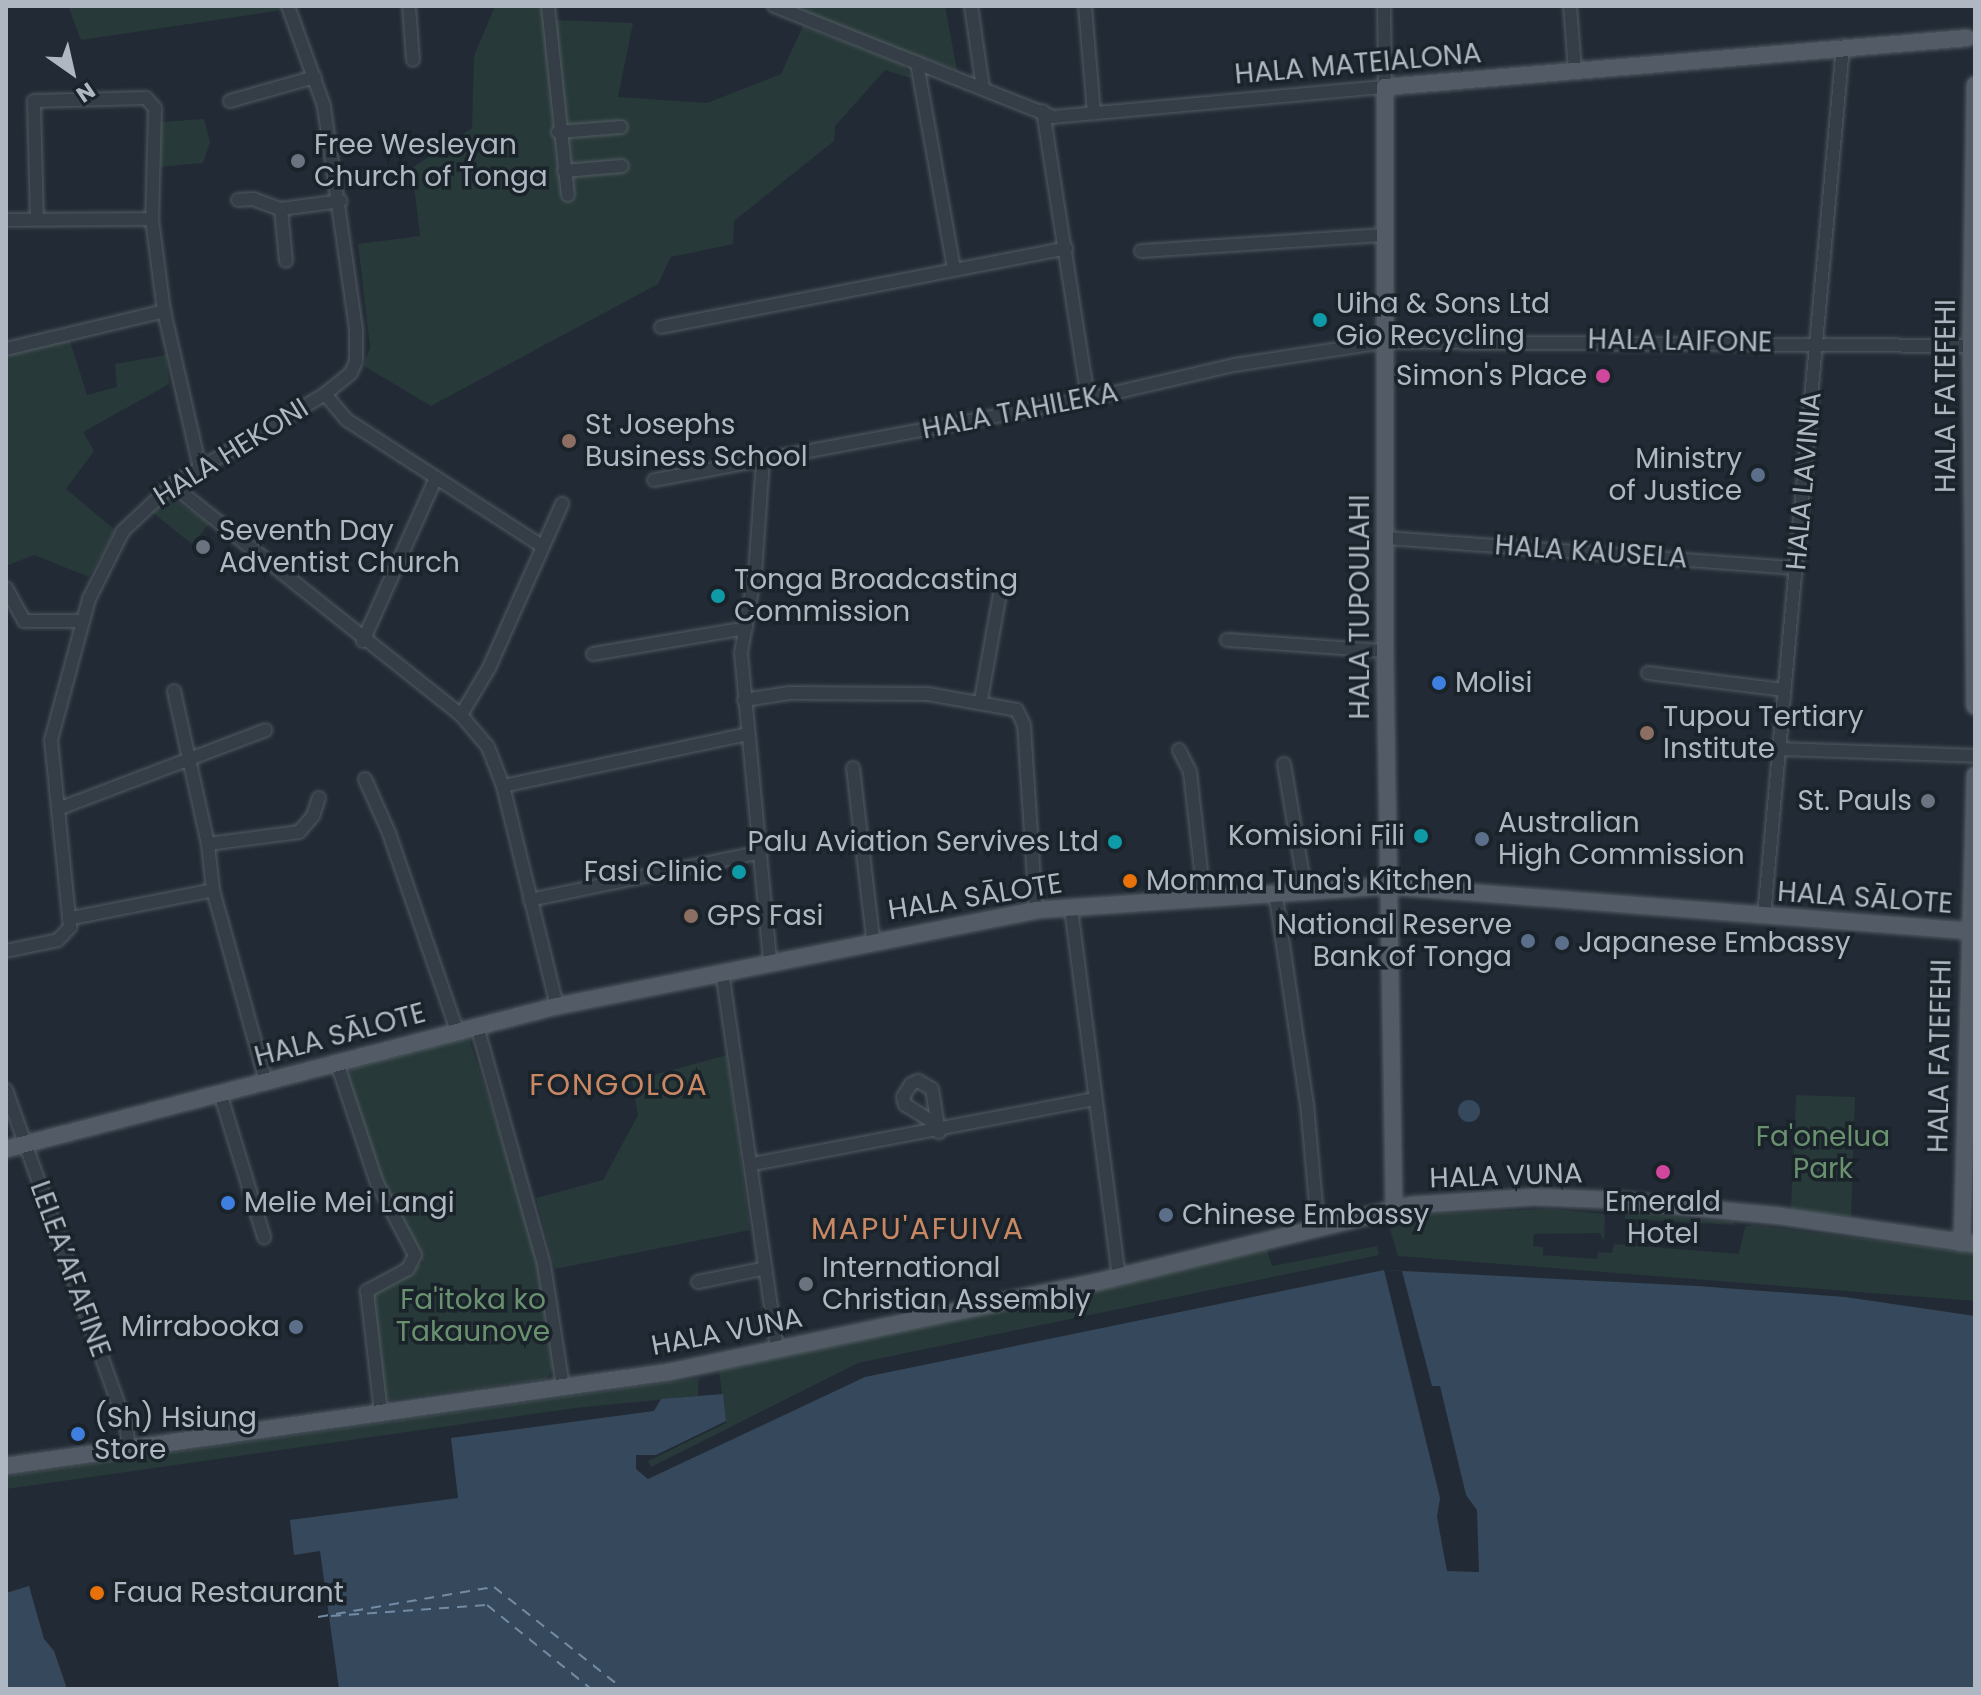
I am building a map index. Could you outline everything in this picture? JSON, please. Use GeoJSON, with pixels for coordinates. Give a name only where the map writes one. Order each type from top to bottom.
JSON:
{"type":"FeatureCollection","features":[{"type":"Feature","properties":{"kind":"main road","name":"HALA MATEIALONA"},"geometry":{"type":"LineString","coordinates":[[1385,87],[1843,46],[1972,38]]}},
{"type":"Feature","properties":{"kind":"main road","name":"HALA FATEFEHI"},"geometry":{"type":"LineString","coordinates":[[1975,85],[1975,706]]}},
{"type":"Feature","properties":{"kind":"main road","name":"HALA TUPOULAHI"},"geometry":{"type":"LineString","coordinates":[[1385,87],[1385,651],[1394,1208]]}},
{"type":"Feature","properties":{"kind":"main road","name":"HALA FATEFEHI"},"geometry":{"type":"LineString","coordinates":[[1968,1244],[1975,775]]}},
{"type":"Feature","properties":{"kind":"main road","name":"HALA SĀLOTE"},"geometry":{"type":"LineString","coordinates":[[6,1149],[557,1006],[873,939],[1036,910],[1305,888],[1388,886],[1972,931]]}},
{"type":"Feature","properties":{"kind":"main road","name":"HALA VUNA"},"geometry":{"type":"LineString","coordinates":[[6,1466],[563,1387],[777,1350],[1119,1276],[1394,1208],[1534,1197],[1614,1200],[1780,1216],[1968,1244]]}},
{"type":"Feature","properties":{"kind":"street","name":"HALA HEKONI"},"geometry":{"type":"LineString","coordinates":[[72,918],[51,740],[81,621],[123,531],[172,485],[325,394],[351,373],[357,351],[340,201],[315,77],[288,6]]}},
{"type":"Feature","properties":{"kind":"street"},"geometry":{"type":"LineString","coordinates":[[409,6],[413,60]]}},
{"type":"Feature","properties":{"kind":"street"},"geometry":{"type":"LineString","coordinates":[[548,6],[558,132],[568,195]]}},
{"type":"Feature","properties":{"kind":"street","name":"HALA MATEIALONA"},"geometry":{"type":"LineString","coordinates":[[774,6],[1053,117],[1385,87]]}},
{"type":"Feature","properties":{"kind":"street"},"geometry":{"type":"LineString","coordinates":[[971,6],[983,88]]}},
{"type":"Feature","properties":{"kind":"street"},"geometry":{"type":"LineString","coordinates":[[1085,6],[1094,114]]}},
{"type":"Feature","properties":{"kind":"street","name":"HALA TUPOULAHI"},"geometry":{"type":"LineString","coordinates":[[1384,6],[1385,87]]}},
{"type":"Feature","properties":{"kind":"street"},"geometry":{"type":"LineString","coordinates":[[1570,6],[1575,70]]}},
{"type":"Feature","properties":{"kind":"street","name":"HALA LAVINIA"},"geometry":{"type":"LineString","coordinates":[[1764,916],[1843,46]]}},
{"type":"Feature","properties":{"kind":"street"},"geometry":{"type":"LineString","coordinates":[[917,63],[954,269]]}},
{"type":"Feature","properties":{"kind":"street"},"geometry":{"type":"LineString","coordinates":[[230,101],[315,77]]}},
{"type":"Feature","properties":{"kind":"street"},"geometry":{"type":"LineString","coordinates":[[37,219],[34,101],[146,98],[155,108],[152,219],[164,311],[200,468]]}},
{"type":"Feature","properties":{"kind":"street"},"geometry":{"type":"LineString","coordinates":[[1043,111],[1088,399]]}},
{"type":"Feature","properties":{"kind":"street"},"geometry":{"type":"LineString","coordinates":[[558,132],[621,127]]}},
{"type":"Feature","properties":{"kind":"street"},"geometry":{"type":"LineString","coordinates":[[564,171],[622,166]]}},
{"type":"Feature","properties":{"kind":"street"},"geometry":{"type":"LineString","coordinates":[[238,200],[253,199],[281,209],[340,201]]}},
{"type":"Feature","properties":{"kind":"street"},"geometry":{"type":"LineString","coordinates":[[281,209],[286,261]]}},
{"type":"Feature","properties":{"kind":"street"},"geometry":{"type":"LineString","coordinates":[[6,220],[152,219]]}},
{"type":"Feature","properties":{"kind":"street"},"geometry":{"type":"LineString","coordinates":[[1141,251],[1384,235]]}},
{"type":"Feature","properties":{"kind":"street"},"geometry":{"type":"LineString","coordinates":[[661,327],[1066,248]]}},
{"type":"Feature","properties":{"kind":"street"},"geometry":{"type":"LineString","coordinates":[[6,349],[164,311]]}},
{"type":"Feature","properties":{"kind":"street","name":"HALA LAIFONE"},"geometry":{"type":"LineString","coordinates":[[1385,342],[1973,346]]}},
{"type":"Feature","properties":{"kind":"street","name":"HALA TAHILEKA"},"geometry":{"type":"LineString","coordinates":[[654,480],[1088,399],[1234,365],[1385,342]]}},
{"type":"Feature","properties":{"kind":"street"},"geometry":{"type":"LineString","coordinates":[[325,394],[347,420],[542,546]]}},
{"type":"Feature","properties":{"kind":"street"},"geometry":{"type":"LineString","coordinates":[[763,460],[741,653],[770,961]]}},
{"type":"Feature","properties":{"kind":"street"},"geometry":{"type":"LineString","coordinates":[[363,641],[436,478]]}},
{"type":"Feature","properties":{"kind":"street"},"geometry":{"type":"LineString","coordinates":[[172,485],[363,641],[461,715],[488,747],[503,786],[557,1006]]}},
{"type":"Feature","properties":{"kind":"street"},"geometry":{"type":"LineString","coordinates":[[461,715],[489,668],[562,504]]}},
{"type":"Feature","properties":{"kind":"street","name":"HALA KAUSELA"},"geometry":{"type":"LineString","coordinates":[[1386,538],[1797,568]]}},
{"type":"Feature","properties":{"kind":"street"},"geometry":{"type":"LineString","coordinates":[[6,588],[24,621],[81,621]]}},
{"type":"Feature","properties":{"kind":"street"},"geometry":{"type":"LineString","coordinates":[[981,700],[1000,593]]}},
{"type":"Feature","properties":{"kind":"street"},"geometry":{"type":"LineString","coordinates":[[593,654],[746,628]]}},
{"type":"Feature","properties":{"kind":"street"},"geometry":{"type":"LineString","coordinates":[[1227,640],[1385,651]]}},
{"type":"Feature","properties":{"kind":"street"},"geometry":{"type":"LineString","coordinates":[[1648,673],[1784,690]]}},
{"type":"Feature","properties":{"kind":"street"},"geometry":{"type":"LineString","coordinates":[[174,691],[208,844],[213,890],[266,1081]]}},
{"type":"Feature","properties":{"kind":"street"},"geometry":{"type":"LineString","coordinates":[[744,700],[789,693],[928,694],[981,700],[1017,710],[1024,725],[1036,910]]}},
{"type":"Feature","properties":{"kind":"street"},"geometry":{"type":"LineString","coordinates":[[58,809],[266,730]]}},
{"type":"Feature","properties":{"kind":"street"},"geometry":{"type":"LineString","coordinates":[[503,786],[748,734]]}},
{"type":"Feature","properties":{"kind":"street"},"geometry":{"type":"LineString","coordinates":[[1779,749],[1975,756]]}},
{"type":"Feature","properties":{"kind":"street"},"geometry":{"type":"LineString","coordinates":[[1179,750],[1190,772],[1204,897]]}},
{"type":"Feature","properties":{"kind":"street"},"geometry":{"type":"LineString","coordinates":[[1284,764],[1305,888]]}},
{"type":"Feature","properties":{"kind":"street"},"geometry":{"type":"LineString","coordinates":[[853,768],[873,939]]}},
{"type":"Feature","properties":{"kind":"street"},"geometry":{"type":"LineString","coordinates":[[365,779],[389,833],[457,1031]]}},
{"type":"Feature","properties":{"kind":"street"},"geometry":{"type":"LineString","coordinates":[[208,844],[299,832],[319,798]]}},
{"type":"Feature","properties":{"kind":"street"},"geometry":{"type":"LineString","coordinates":[[530,900],[761,852]]}},
{"type":"Feature","properties":{"kind":"street"},"geometry":{"type":"LineString","coordinates":[[6,951],[58,940],[72,918],[213,890]]}},
{"type":"Feature","properties":{"kind":"street"},"geometry":{"type":"LineString","coordinates":[[1275,891],[1307,1104],[1318,1227]]}},
{"type":"Feature","properties":{"kind":"street"},"geometry":{"type":"LineString","coordinates":[[1071,908],[1119,1276]]}},
{"type":"Feature","properties":{"kind":"street"},"geometry":{"type":"LineString","coordinates":[[722,971],[753,1164],[777,1350]]}},
{"type":"Feature","properties":{"kind":"street"},"geometry":{"type":"LineString","coordinates":[[477,1026],[544,1265],[563,1387]]}},
{"type":"Feature","properties":{"kind":"street"},"geometry":{"type":"LineString","coordinates":[[337,1063],[377,1183],[415,1255],[408,1269],[373,1284],[367,1291],[381,1412]]}},
{"type":"Feature","properties":{"kind":"street","name":"LELEA’AFAFINE"},"geometry":{"type":"LineString","coordinates":[[6,1090],[126,1425],[129,1449]]}},
{"type":"Feature","properties":{"kind":"street"},"geometry":{"type":"LineString","coordinates":[[220,1093],[264,1237]]}},
{"type":"Feature","properties":{"kind":"street"},"geometry":{"type":"LineString","coordinates":[[753,1164],[1095,1099]]}},
{"type":"Feature","properties":{"kind":"street"},"geometry":{"type":"LineString","coordinates":[[698,1282],[766,1268]]}},
{"type":"Feature","properties":{"kind":"green space"},"geometry":{"type":"Polygon","coordinates":[[[68,6],[282,6],[282,10],[81,40],[68,6]]]}},
{"type":"Feature","properties":{"kind":"green space"},"geometry":{"type":"Polygon","coordinates":[[[495,6],[554,6],[556,20],[633,23],[618,97],[707,103],[781,74],[803,26],[903,65],[914,79],[885,70],[835,126],[834,141],[734,221],[733,244],[671,257],[658,284],[431,406],[364,366],[370,347],[358,244],[420,236],[412,168],[472,128],[474,56],[495,6]]]}},
{"type":"Feature","properties":{"kind":"green space"},"geometry":{"type":"Polygon","coordinates":[[[788,6],[945,6],[957,70],[851,32],[788,6]]]}},
{"type":"Feature","properties":{"kind":"green space"},"geometry":{"type":"Polygon","coordinates":[[[204,119],[210,142],[203,163],[158,167],[160,122],[204,119]]]}},
{"type":"Feature","properties":{"kind":"green space"},"geometry":{"type":"Polygon","coordinates":[[[69,338],[87,395],[117,387],[115,364],[166,355],[169,384],[83,432],[94,451],[66,489],[115,530],[89,577],[34,555],[6,566],[6,356],[69,338]]]}},
{"type":"Feature","properties":{"kind":"green space"},"geometry":{"type":"Polygon","coordinates":[[[168,495],[209,524],[192,544],[148,509],[168,495]]]}},
{"type":"Feature","properties":{"kind":"green space","name":"Fa'itoka ko Takaunove"},"geometry":{"type":"Polygon","coordinates":[[[468,1036],[514,1178],[537,1263],[555,1368],[546,1379],[383,1401],[369,1296],[376,1287],[423,1263],[369,1150],[346,1076],[352,1069],[468,1036]]]}},
{"type":"Feature","properties":{"kind":"green space"},"geometry":{"type":"Polygon","coordinates":[[[727,1055],[750,1230],[555,1269],[536,1198],[603,1180],[638,1115],[632,1081],[727,1055]]]}},
{"type":"Feature","properties":{"kind":"green space","name":"Fa'onelua Park"},"geometry":{"type":"Polygon","coordinates":[[[1796,1095],[1855,1097],[1851,1217],[1791,1210],[1796,1095]]]}},
{"type":"Feature","properties":{"kind":"green space"},"geometry":{"type":"Polygon","coordinates":[[[1550,1209],[1605,1214],[1604,1241],[1600,1233],[1534,1234],[1533,1246],[1543,1247],[1543,1255],[1597,1259],[1598,1252],[1612,1253],[1614,1244],[1739,1254],[1745,1227],[1752,1225],[1975,1253],[1975,1301],[1398,1256],[1390,1230],[1395,1219],[1426,1214],[1550,1209]]]}},
{"type":"Feature","properties":{"kind":"green space"},"geometry":{"type":"Polygon","coordinates":[[[1625,1212],[1733,1222],[1734,1225],[1625,1219],[1625,1212]]]}},
{"type":"Feature","properties":{"kind":"green space"},"geometry":{"type":"Polygon","coordinates":[[[1377,1246],[1379,1255],[858,1363],[651,1467],[648,1461],[726,1423],[719,1370],[1266,1247],[1272,1266],[1377,1246]]]}},
{"type":"Feature","properties":{"kind":"green space"},"geometry":{"type":"Polygon","coordinates":[[[699,1378],[698,1396],[575,1408],[6,1489],[6,1476],[699,1378]]]}},
{"type":"Feature","properties":{"kind":"water"},"geometry":{"type":"Polygon","coordinates":[[[1469,1100],[1477,1103],[1480,1111],[1477,1119],[1469,1122],[1461,1119],[1458,1111],[1461,1103],[1469,1100]]]}},
{"type":"Feature","properties":{"kind":"water"},"geometry":{"type":"Polygon","coordinates":[[[1384,1270],[1845,1297],[1975,1316],[1975,1689],[339,1689],[320,1551],[294,1555],[290,1520],[458,1498],[451,1438],[654,1411],[661,1399],[723,1394],[726,1421],[656,1455],[636,1455],[636,1469],[648,1479],[865,1377],[1384,1270]]]}},
{"type":"Feature","properties":{"kind":"water"},"geometry":{"type":"Polygon","coordinates":[[[29,1586],[44,1639],[54,1651],[67,1689],[6,1689],[6,1593],[29,1586]]]}},
{"type":"Feature","properties":{"kind":"pier"},"geometry":{"type":"Polygon","coordinates":[[[1384,1270],[1402,1271],[1432,1386],[1440,1386],[1466,1495],[1477,1510],[1479,1572],[1447,1571],[1437,1517],[1440,1498],[1384,1270]]]}},
{"type":"Feature","properties":{"kind":"ferry route"},"geometry":{"type":"LineString","coordinates":[[318,1617],[494,1587],[623,1689]]}},
{"type":"Feature","properties":{"kind":"ferry route"},"geometry":{"type":"LineString","coordinates":[[331,1616],[487,1605],[591,1689]]}},
{"type":"Feature","properties":{"kind":"place","name":"Free Wesleyan Church of Tonga"},"geometry":{"type":"Point","coordinates":[298,161]}},
{"type":"Feature","properties":{"kind":"place","name":"Uiha & Sons Ltd Gio Recycling"},"geometry":{"type":"Point","coordinates":[1320,320]}},
{"type":"Feature","properties":{"kind":"place","name":"Simon's Place"},"geometry":{"type":"Point","coordinates":[1603,376]}},
{"type":"Feature","properties":{"kind":"place","name":"St Josephs Business School"},"geometry":{"type":"Point","coordinates":[569,441]}},
{"type":"Feature","properties":{"kind":"place","name":"Ministry of Justice"},"geometry":{"type":"Point","coordinates":[1758,475]}},
{"type":"Feature","properties":{"kind":"place","name":"Seventh Day Adventist Church"},"geometry":{"type":"Point","coordinates":[203,547]}},
{"type":"Feature","properties":{"kind":"place","name":"Tonga Broadcasting Commission"},"geometry":{"type":"Point","coordinates":[718,596]}},
{"type":"Feature","properties":{"kind":"place","name":"Molisi"},"geometry":{"type":"Point","coordinates":[1439,683]}},
{"type":"Feature","properties":{"kind":"place","name":"Tupou Tertiary Institute"},"geometry":{"type":"Point","coordinates":[1647,733]}},
{"type":"Feature","properties":{"kind":"place","name":"St. Pauls"},"geometry":{"type":"Point","coordinates":[1928,801]}},
{"type":"Feature","properties":{"kind":"place","name":"Komisioni Fili"},"geometry":{"type":"Point","coordinates":[1421,836]}},
{"type":"Feature","properties":{"kind":"place","name":"Australian High Commission"},"geometry":{"type":"Point","coordinates":[1482,839]}},
{"type":"Feature","properties":{"kind":"place","name":"Palu Aviation Servives Ltd"},"geometry":{"type":"Point","coordinates":[1115,842]}},
{"type":"Feature","properties":{"kind":"place","name":"Fasi Clinic"},"geometry":{"type":"Point","coordinates":[739,872]}},
{"type":"Feature","properties":{"kind":"place","name":"Momma Tuna's Kitchen"},"geometry":{"type":"Point","coordinates":[1130,881]}},
{"type":"Feature","properties":{"kind":"place","name":"GPS Fasi"},"geometry":{"type":"Point","coordinates":[691,916]}},
{"type":"Feature","properties":{"kind":"place","name":"National Reserve Bank of Tonga"},"geometry":{"type":"Point","coordinates":[1528,941]}},
{"type":"Feature","properties":{"kind":"place","name":"Japanese Embassy"},"geometry":{"type":"Point","coordinates":[1562,943]}},
{"type":"Feature","properties":{"kind":"place","name":"Emerald Hotel"},"geometry":{"type":"Point","coordinates":[1663,1172]}},
{"type":"Feature","properties":{"kind":"place","name":"Melie Mei Langi"},"geometry":{"type":"Point","coordinates":[228,1203]}},
{"type":"Feature","properties":{"kind":"place","name":"Chinese Embassy"},"geometry":{"type":"Point","coordinates":[1166,1215]}},
{"type":"Feature","properties":{"kind":"place","name":"International Christian Assembly"},"geometry":{"type":"Point","coordinates":[806,1284]}},
{"type":"Feature","properties":{"kind":"place","name":"Mirrabooka"},"geometry":{"type":"Point","coordinates":[296,1327]}},
{"type":"Feature","properties":{"kind":"place","name":"(Sh) Hsiung Store"},"geometry":{"type":"Point","coordinates":[78,1434]}},
{"type":"Feature","properties":{"kind":"place","name":"Faua Restaurant"},"geometry":{"type":"Point","coordinates":[97,1593]}},
{"type":"Feature","properties":{"kind":"district","name":"FONGOLOA"},"geometry":{"type":"Point","coordinates":[619,1085]}},
{"type":"Feature","properties":{"kind":"district","name":"MAPU'AFUIVA"},"geometry":{"type":"Point","coordinates":[918,1229]}}]}
